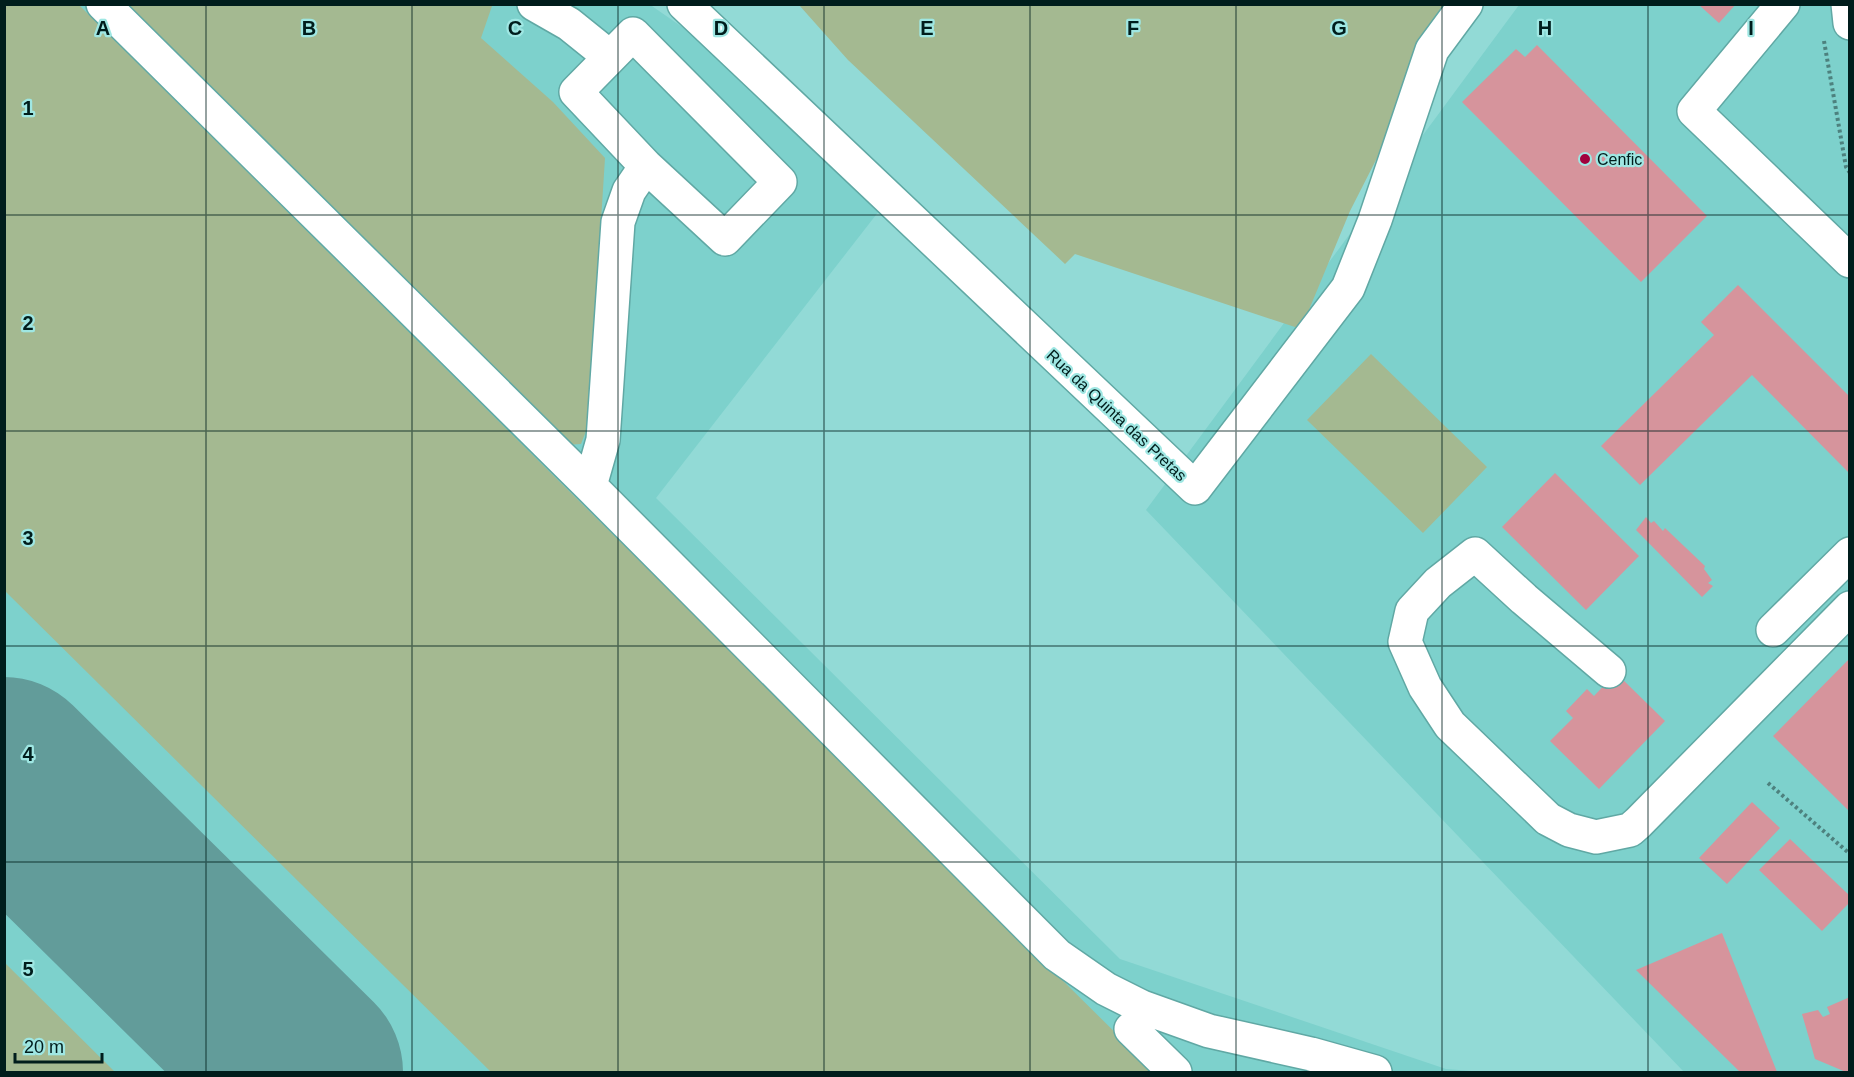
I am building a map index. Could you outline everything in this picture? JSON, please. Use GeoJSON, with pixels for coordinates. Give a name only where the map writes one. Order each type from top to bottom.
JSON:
{"type":"FeatureCollection","features":[{"type":"Feature","properties":{"kind":"street"},"geometry":{"type":"LineString","coordinates":[[103,4],[590,486],[1057,955],[1106,989],[1142,1007],[1209,1031],[1311,1054],[1376,1072]]}},
{"type":"Feature","properties":{"kind":"street"},"geometry":{"type":"LineString","coordinates":[[534,4],[569,24],[610,57]]}},
{"type":"Feature","properties":{"kind":"street","name":"Rua da Quinta das Pretas"},"geometry":{"type":"LineString","coordinates":[[684,4],[1195,488],[1348,288],[1375,220],[1432,50],[1466,4]]}},
{"type":"Feature","properties":{"kind":"street"},"geometry":{"type":"LineString","coordinates":[[1783,4],[1694,111],[1850,261]]}},
{"type":"Feature","properties":{"kind":"street"},"geometry":{"type":"LineString","coordinates":[[1836,27],[1848,4]]}},
{"type":"Feature","properties":{"kind":"street"},"geometry":{"type":"LineString","coordinates":[[633,34],[780,182],[725,239],[646,166],[576,92],[633,34]]}},
{"type":"Feature","properties":{"kind":"street"},"geometry":{"type":"LineString","coordinates":[[590,486],[603,440],[618,222],[629,191],[646,166]]}},
{"type":"Feature","properties":{"kind":"street"},"geometry":{"type":"LineString","coordinates":[[1609,671],[1475,554],[1438,583],[1412,611],[1405,642],[1425,687],[1450,725],[1548,819],[1569,830],[1596,837],[1630,830],[1638,823],[1850,609]]}},
{"type":"Feature","properties":{"kind":"street"},"geometry":{"type":"LineString","coordinates":[[1773,630],[1850,554]]}},
{"type":"Feature","properties":{"kind":"street"},"geometry":{"type":"LineString","coordinates":[[1131,1029],[1175,1072]]}},
{"type":"Feature","properties":{"kind":"path"},"geometry":{"type":"LineString","coordinates":[[1836,27],[1846,167],[1850,172]]}},
{"type":"Feature","properties":{"kind":"path"},"geometry":{"type":"LineString","coordinates":[[1768,783],[1850,854]]}},
{"type":"Feature","properties":{"kind":"shaded area"},"geometry":{"type":"Polygon","coordinates":[[[5,4],[649,4],[698,38],[879,211],[656,498],[1120,959],[1446,1069],[1484,1072],[5,1072],[5,4]]]}},
{"type":"Feature","properties":{"kind":"shaded area"},"geometry":{"type":"Polygon","coordinates":[[[1519,5],[1849,5],[1849,1072],[1684,1072],[1146,510],[1519,5]]]}},
{"type":"Feature","properties":{"kind":"green space"},"geometry":{"type":"Polygon","coordinates":[[[489,4],[492,6],[481,38],[553,102],[605,158],[588,426],[581,444],[566,445],[119,5],[489,4]]]}},
{"type":"Feature","properties":{"kind":"green space"},"geometry":{"type":"Polygon","coordinates":[[[4,5],[79,5],[1155,1072],[491,1072],[5,591],[4,5]]]}},
{"type":"Feature","properties":{"kind":"green space"},"geometry":{"type":"Polygon","coordinates":[[[799,5],[1455,5],[1350,211],[1301,329],[1075,254],[1065,264],[848,60],[799,5]]]}},
{"type":"Feature","properties":{"kind":"green space"},"geometry":{"type":"Polygon","coordinates":[[[1371,354],[1487,467],[1423,533],[1307,420],[1371,354]]]}},
{"type":"Feature","properties":{"kind":"green space"},"geometry":{"type":"Polygon","coordinates":[[[5,963],[115,1072],[5,1072],[5,963]]]}},
{"type":"Feature","properties":{"kind":"building"},"geometry":{"type":"Polygon","coordinates":[[[1698,4],[1736,4],[1719,23],[1698,4]]]}},
{"type":"Feature","properties":{"kind":"building","name":"Cenfic"},"geometry":{"type":"Polygon","coordinates":[[[1537,45],[1707,216],[1641,282],[1462,102],[1516,49],[1525,57],[1537,45]]]}},
{"type":"Feature","properties":{"kind":"building"},"geometry":{"type":"Polygon","coordinates":[[[1738,285],[1850,397],[1850,474],[1752,375],[1640,485],[1601,446],[1714,335],[1701,322],[1738,285]]]}},
{"type":"Feature","properties":{"kind":"building"},"geometry":{"type":"Polygon","coordinates":[[[1555,473],[1639,556],[1586,610],[1502,527],[1555,473]]]}},
{"type":"Feature","properties":{"kind":"building"},"geometry":{"type":"Polygon","coordinates":[[[1646,517],[1651,523],[1654,521],[1663,531],[1665,528],[1705,566],[1704,569],[1712,580],[1708,583],[1713,586],[1702,597],[1636,530],[1646,517]]]}},
{"type":"Feature","properties":{"kind":"building"},"geometry":{"type":"Polygon","coordinates":[[[1850,658],[1850,812],[1773,736],[1850,658]]]}},
{"type":"Feature","properties":{"kind":"building"},"geometry":{"type":"Polygon","coordinates":[[[1616,673],[1665,721],[1599,789],[1550,741],[1573,718],[1566,711],[1587,689],[1594,696],[1616,673]]]}},
{"type":"Feature","properties":{"kind":"building"},"geometry":{"type":"Polygon","coordinates":[[[1752,802],[1780,828],[1727,884],[1699,858],[1752,802]]]}},
{"type":"Feature","properties":{"kind":"building"},"geometry":{"type":"Polygon","coordinates":[[[1790,839],[1850,896],[1850,902],[1822,931],[1759,870],[1790,839]]]}},
{"type":"Feature","properties":{"kind":"building"},"geometry":{"type":"Polygon","coordinates":[[[1722,933],[1777,1072],[1740,1072],[1636,970],[1722,933]]]}},
{"type":"Feature","properties":{"kind":"building"},"geometry":{"type":"Polygon","coordinates":[[[1850,997],[1850,1072],[1846,1072],[1815,1059],[1802,1014],[1818,1010],[1823,1017],[1830,1014],[1827,1007],[1850,997]]]}},
{"type":"Feature","properties":{"kind":"runway"},"geometry":{"type":"LineString","coordinates":[[4,775],[305,1072]]}},
{"type":"Feature","properties":{"kind":"place","name":"Cenfic"},"geometry":{"type":"Point","coordinates":[1585,159]}}]}
